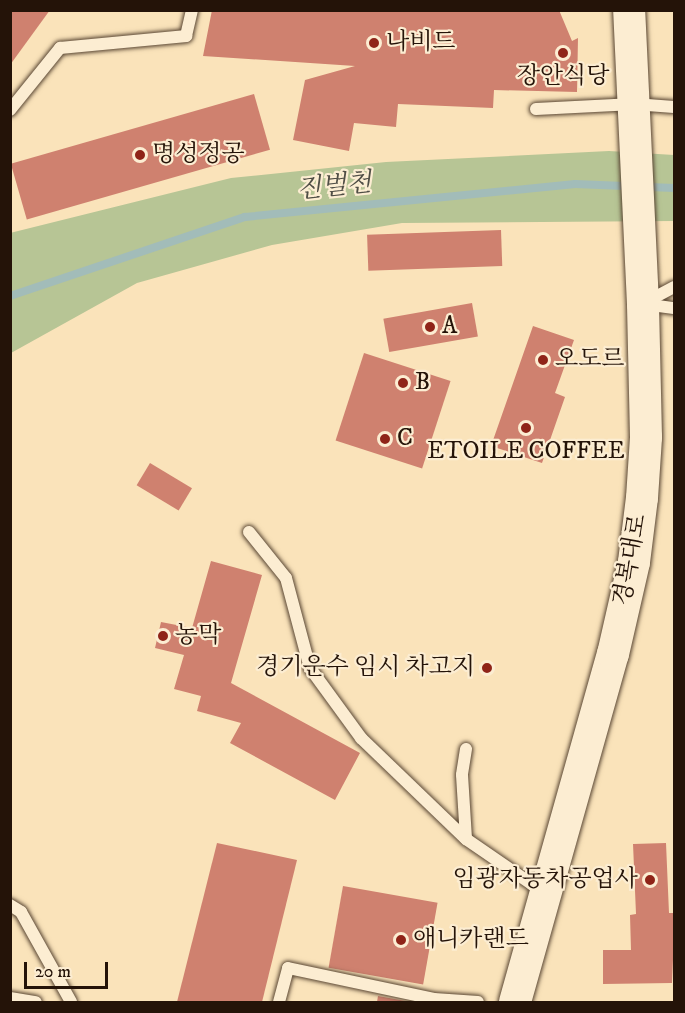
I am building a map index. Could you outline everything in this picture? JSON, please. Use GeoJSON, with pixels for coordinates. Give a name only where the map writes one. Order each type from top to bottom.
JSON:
{"type":"FeatureCollection","features":[{"type":"Feature","properties":{"kind":"street","name":"경복대로"},"geometry":{"type":"LineString","coordinates":[[515,1002],[613,654],[634,562],[646,437],[643,304],[639,262],[630,10]]}},
{"type":"Feature","properties":{"kind":"lane"},"geometry":{"type":"LineString","coordinates":[[10,110],[60,48],[186,36],[192,10]]}},
{"type":"Feature","properties":{"kind":"lane"},"geometry":{"type":"LineString","coordinates":[[536,109],[634,111],[675,107]]}},
{"type":"Feature","properties":{"kind":"lane"},"geometry":{"type":"LineString","coordinates":[[643,304],[675,286]]}},
{"type":"Feature","properties":{"kind":"lane"},"geometry":{"type":"LineString","coordinates":[[643,304],[675,309]]}},
{"type":"Feature","properties":{"kind":"lane"},"geometry":{"type":"LineString","coordinates":[[249,532],[286,578],[310,668],[362,738],[466,839],[547,894]]}},
{"type":"Feature","properties":{"kind":"lane"},"geometry":{"type":"LineString","coordinates":[[466,749],[462,775],[466,839]]}},
{"type":"Feature","properties":{"kind":"lane"},"geometry":{"type":"LineString","coordinates":[[10,904],[21,912],[71,1002]]}},
{"type":"Feature","properties":{"kind":"lane"},"geometry":{"type":"LineString","coordinates":[[279,1002],[288,968],[434,999],[478,1002]]}},
{"type":"Feature","properties":{"kind":"lane"},"geometry":{"type":"LineString","coordinates":[[10,998],[36,1002]]}},
{"type":"Feature","properties":{"kind":"green space"},"geometry":{"type":"Polygon","coordinates":[[[609,151],[674,155],[674,221],[402,223],[272,245],[137,283],[11,353],[10,233],[231,178],[386,162],[609,151]]]}},
{"type":"Feature","properties":{"kind":"building"},"geometry":{"type":"Polygon","coordinates":[[[10,10],[50,10],[10,65],[10,10]]]}},
{"type":"Feature","properties":{"kind":"building"},"geometry":{"type":"Polygon","coordinates":[[[212,10],[559,10],[572,41],[578,38],[577,92],[494,90],[493,108],[398,104],[396,127],[354,123],[349,151],[293,140],[305,80],[355,66],[203,56],[212,10]]]}},
{"type":"Feature","properties":{"kind":"building","name":"명성정공"},"geometry":{"type":"Polygon","coordinates":[[[254,94],[270,150],[27,219],[11,164],[254,94]]]}},
{"type":"Feature","properties":{"kind":"building"},"geometry":{"type":"Polygon","coordinates":[[[501,230],[502,266],[368,271],[367,235],[501,230]]]}},
{"type":"Feature","properties":{"kind":"building","name":"A"},"geometry":{"type":"Polygon","coordinates":[[[472,303],[478,336],[389,352],[383,319],[472,303]]]}},
{"type":"Feature","properties":{"kind":"building"},"geometry":{"type":"Polygon","coordinates":[[[533,326],[574,340],[555,393],[565,397],[542,463],[491,446],[533,326]]]}},
{"type":"Feature","properties":{"kind":"building"},"geometry":{"type":"Polygon","coordinates":[[[364,353],[451,381],[422,469],[336,440],[364,353]]]}},
{"type":"Feature","properties":{"kind":"building"},"geometry":{"type":"Polygon","coordinates":[[[150,463],[192,488],[179,511],[137,485],[150,463]]]}},
{"type":"Feature","properties":{"kind":"building"},"geometry":{"type":"Polygon","coordinates":[[[211,561],[262,575],[231,683],[360,753],[335,800],[230,743],[241,723],[197,711],[201,696],[174,689],[184,655],[155,648],[161,622],[192,628],[211,561]]]}},
{"type":"Feature","properties":{"kind":"building"},"geometry":{"type":"Polygon","coordinates":[[[217,843],[297,860],[262,1002],[177,1002],[217,843]]]}},
{"type":"Feature","properties":{"kind":"building"},"geometry":{"type":"Polygon","coordinates":[[[666,843],[669,913],[675,913],[672,983],[603,984],[603,950],[631,950],[630,915],[636,914],[633,844],[666,843]]]}},
{"type":"Feature","properties":{"kind":"building"},"geometry":{"type":"Polygon","coordinates":[[[343,886],[438,903],[423,984],[329,968],[343,886]]]}},
{"type":"Feature","properties":{"kind":"building"},"geometry":{"type":"Polygon","coordinates":[[[378,996],[411,1002],[377,1002],[378,996]]]}},
{"type":"Feature","properties":{"kind":"waterway","name":"진벌천"},"geometry":{"type":"LineString","coordinates":[[10,296],[245,217],[575,184],[674,188]]}},
{"type":"Feature","properties":{"kind":"place","name":"나비드"},"geometry":{"type":"Point","coordinates":[374,43]}},
{"type":"Feature","properties":{"kind":"place","name":"장안식당"},"geometry":{"type":"Point","coordinates":[563,53]}},
{"type":"Feature","properties":{"kind":"place","name":"명성정공"},"geometry":{"type":"Point","coordinates":[140,155]}},
{"type":"Feature","properties":{"kind":"place","name":"A"},"geometry":{"type":"Point","coordinates":[430,327]}},
{"type":"Feature","properties":{"kind":"place","name":"오도르"},"geometry":{"type":"Point","coordinates":[543,360]}},
{"type":"Feature","properties":{"kind":"place","name":"B"},"geometry":{"type":"Point","coordinates":[403,383]}},
{"type":"Feature","properties":{"kind":"place","name":"ETOILE COFFEE"},"geometry":{"type":"Point","coordinates":[526,428]}},
{"type":"Feature","properties":{"kind":"place","name":"C"},"geometry":{"type":"Point","coordinates":[385,439]}},
{"type":"Feature","properties":{"kind":"place","name":"농막"},"geometry":{"type":"Point","coordinates":[163,636]}},
{"type":"Feature","properties":{"kind":"place","name":"경기운수 임시 차고지"},"geometry":{"type":"Point","coordinates":[487,668]}},
{"type":"Feature","properties":{"kind":"place","name":"임광자동차공업사"},"geometry":{"type":"Point","coordinates":[650,880]}},
{"type":"Feature","properties":{"kind":"place","name":"애니카랜드"},"geometry":{"type":"Point","coordinates":[401,940]}}]}
